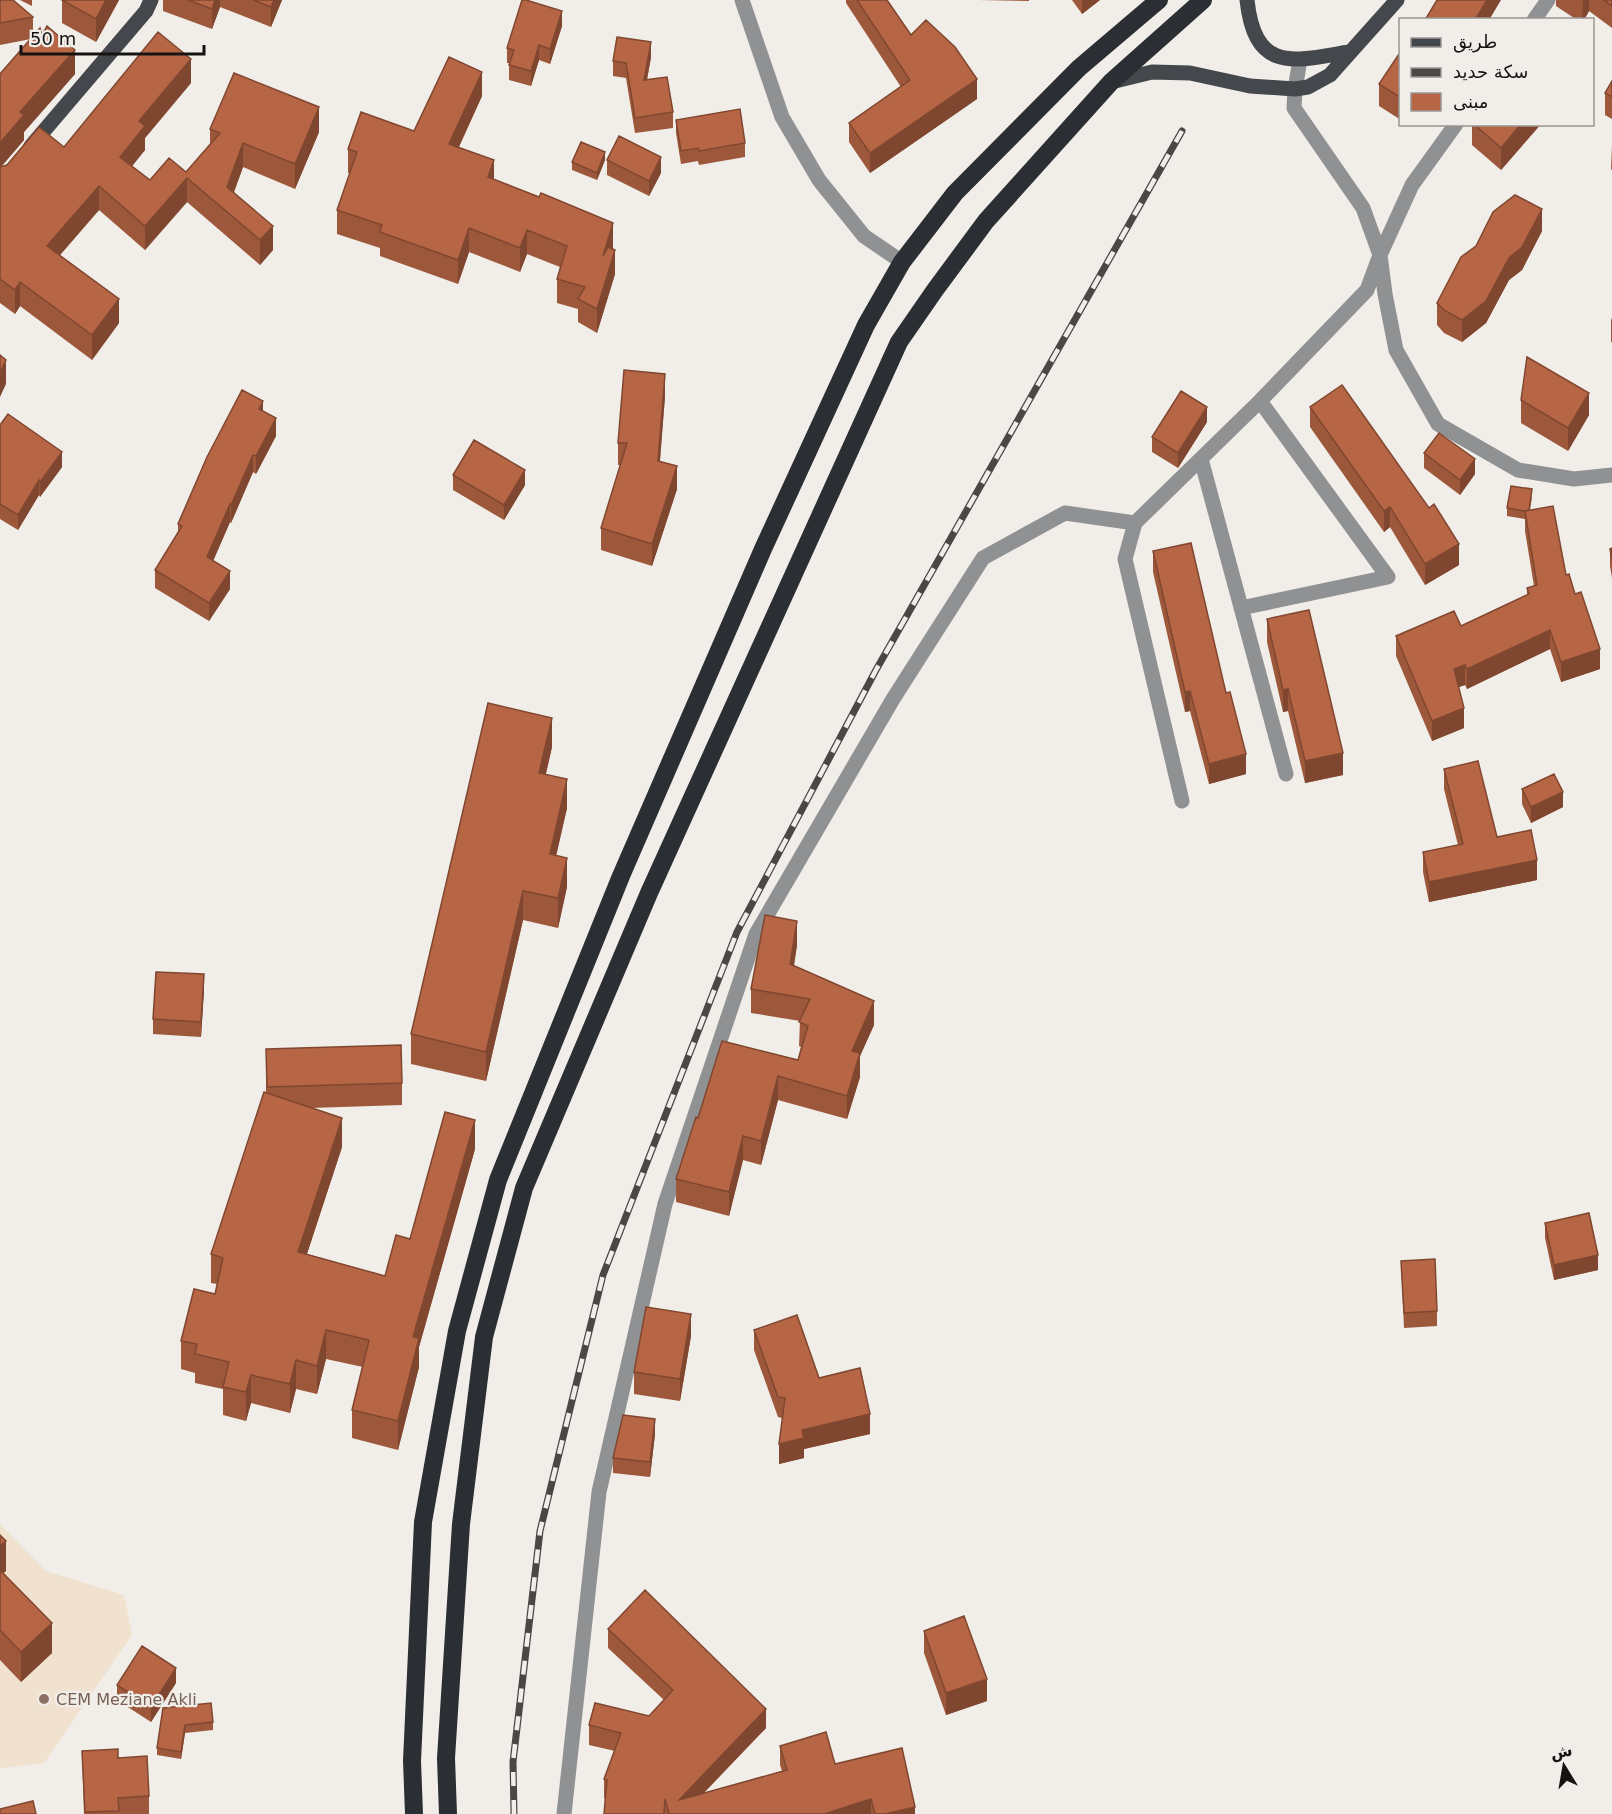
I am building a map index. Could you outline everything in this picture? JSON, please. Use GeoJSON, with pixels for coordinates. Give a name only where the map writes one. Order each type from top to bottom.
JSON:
{"type":"FeatureCollection","features":[{"type":"Feature","properties":{"kind":"highway"},"geometry":{"type":"LineString","coordinates":[[414,1814],[412,1761],[423,1522],[458,1331],[498,1180],[621,876],[763,549],[866,325],[902,262],[955,193],[1079,68],[1159,0]]}},
{"type":"Feature","properties":{"kind":"highway"},"geometry":{"type":"LineString","coordinates":[[448,1814],[446,1758],[460,1524],[484,1337],[524,1188],[649,893],[899,342],[986,221],[1111,82],[1203,0]]}},
{"type":"Feature","properties":{"kind":"main road"},"geometry":{"type":"LineString","coordinates":[[23,156],[146,11],[151,0]]}},
{"type":"Feature","properties":{"kind":"main road"},"geometry":{"type":"LineString","coordinates":[[1247,0],[1250,21],[1263,47],[1277,57],[1300,60],[1349,52]]}},
{"type":"Feature","properties":{"kind":"main road"},"geometry":{"type":"LineString","coordinates":[[1111,82],[1152,72],[1190,73],[1250,86],[1295,89],[1308,87],[1330,75],[1397,0]]}},
{"type":"Feature","properties":{"kind":"street"},"geometry":{"type":"LineString","coordinates":[[742,0],[782,117],[819,180],[864,236],[902,262]]}},
{"type":"Feature","properties":{"kind":"street"},"geometry":{"type":"LineString","coordinates":[[1535,18],[1548,0]]}},
{"type":"Feature","properties":{"kind":"street"},"geometry":{"type":"LineString","coordinates":[[1300,60],[1294,108],[1363,208],[1380,255],[1396,350],[1438,424],[1518,470],[1574,479],[1612,475]]}},
{"type":"Feature","properties":{"kind":"street"},"geometry":{"type":"LineString","coordinates":[[1182,801],[1125,559],[1135,523],[1260,401],[1367,290],[1380,255],[1412,185],[1455,126]]}},
{"type":"Feature","properties":{"kind":"street"},"geometry":{"type":"LineString","coordinates":[[1241,608],[1388,577],[1260,401]]}},
{"type":"Feature","properties":{"kind":"street"},"geometry":{"type":"LineString","coordinates":[[1201,459],[1286,774]]}},
{"type":"Feature","properties":{"kind":"street"},"geometry":{"type":"LineString","coordinates":[[564,1814],[598,1492],[665,1204],[756,934],[893,699],[982,558],[1065,513],[1135,523]]}},
{"type":"Feature","properties":{"kind":"shaded area","name":"CEM Meziane Akli"},"geometry":{"type":"Polygon","coordinates":[[[0,1524],[46,1571],[124,1595],[132,1635],[44,1763],[0,1768],[0,1524]]]}},
{"type":"Feature","properties":{"kind":"building"},"geometry":{"type":"Polygon","coordinates":[[[0,0],[13,0],[33,17],[0,23],[0,0]]]}},
{"type":"Feature","properties":{"kind":"building"},"geometry":{"type":"Polygon","coordinates":[[[62,0],[106,0],[96,19],[62,0]]]}},
{"type":"Feature","properties":{"kind":"building"},"geometry":{"type":"Polygon","coordinates":[[[188,0],[215,0],[212,9],[188,0]]]}},
{"type":"Feature","properties":{"kind":"building"},"geometry":{"type":"Polygon","coordinates":[[[253,0],[274,0],[271,7],[253,0]]]}},
{"type":"Feature","properties":{"kind":"building"},"geometry":{"type":"Polygon","coordinates":[[[522,0],[562,11],[550,49],[539,45],[531,71],[509,65],[514,50],[507,48],[522,0]]]}},
{"type":"Feature","properties":{"kind":"building"},"geometry":{"type":"Polygon","coordinates":[[[857,0],[887,0],[911,35],[926,20],[955,47],[977,79],[870,153],[849,123],[910,80],[857,0]]]}},
{"type":"Feature","properties":{"kind":"building"},"geometry":{"type":"Polygon","coordinates":[[[1437,0],[1487,0],[1476,18],[1426,18],[1437,0]]]}},
{"type":"Feature","properties":{"kind":"building"},"geometry":{"type":"Polygon","coordinates":[[[1604,0],[1612,0],[1612,6],[1604,0]]]}},
{"type":"Feature","properties":{"kind":"building"},"geometry":{"type":"Polygon","coordinates":[[[47,26],[75,50],[20,112],[24,115],[0,143],[0,74],[40,28],[42,35],[47,26]]]}},
{"type":"Feature","properties":{"kind":"building"},"geometry":{"type":"Polygon","coordinates":[[[158,32],[191,59],[139,121],[145,126],[120,157],[150,180],[169,158],[186,172],[220,133],[210,129],[234,73],[319,107],[295,164],[243,143],[227,187],[273,226],[260,240],[187,178],[145,226],[99,186],[47,246],[119,299],[92,335],[20,282],[15,290],[0,279],[0,167],[7,165],[39,127],[64,147],[158,32]]]}},
{"type":"Feature","properties":{"kind":"building"},"geometry":{"type":"Polygon","coordinates":[[[617,37],[651,42],[644,80],[667,77],[673,112],[635,118],[626,63],[613,61],[617,37]]]}},
{"type":"Feature","properties":{"kind":"building"},"geometry":{"type":"Polygon","coordinates":[[[1399,54],[1399,97],[1379,84],[1399,54]]]}},
{"type":"Feature","properties":{"kind":"building"},"geometry":{"type":"Polygon","coordinates":[[[449,57],[482,72],[449,144],[494,160],[488,177],[539,197],[541,193],[613,223],[603,256],[608,247],[615,250],[597,309],[578,299],[585,287],[557,279],[567,246],[527,230],[520,248],[469,228],[458,260],[380,232],[382,225],[337,210],[357,152],[348,149],[361,112],[414,131],[449,57]]]}},
{"type":"Feature","properties":{"kind":"building"},"geometry":{"type":"Polygon","coordinates":[[[1612,81],[1612,97],[1605,93],[1612,81]]]}},
{"type":"Feature","properties":{"kind":"building"},"geometry":{"type":"Polygon","coordinates":[[[740,109],[745,143],[699,151],[698,148],[681,151],[676,120],[740,109]]]}},
{"type":"Feature","properties":{"kind":"building"},"geometry":{"type":"Polygon","coordinates":[[[1476,126],[1519,126],[1501,148],[1476,126]]]}},
{"type":"Feature","properties":{"kind":"building"},"geometry":{"type":"Polygon","coordinates":[[[619,136],[661,157],[649,181],[607,160],[619,136]]]}},
{"type":"Feature","properties":{"kind":"building"},"geometry":{"type":"Polygon","coordinates":[[[581,142],[605,152],[597,173],[572,162],[581,142]]]}},
{"type":"Feature","properties":{"kind":"building"},"geometry":{"type":"Polygon","coordinates":[[[1515,195],[1542,209],[1522,247],[1509,258],[1486,301],[1462,320],[1444,310],[1437,303],[1461,257],[1476,246],[1493,212],[1515,195]]]}},
{"type":"Feature","properties":{"kind":"building"},"geometry":{"type":"Polygon","coordinates":[[[0,355],[6,360],[0,373],[0,355]]]}},
{"type":"Feature","properties":{"kind":"building"},"geometry":{"type":"Polygon","coordinates":[[[1527,357],[1589,393],[1568,428],[1521,400],[1527,357]]]}},
{"type":"Feature","properties":{"kind":"building"},"geometry":{"type":"Polygon","coordinates":[[[624,370],[665,374],[658,461],[677,466],[652,544],[601,528],[627,443],[618,443],[624,370]]]}},
{"type":"Feature","properties":{"kind":"building"},"geometry":{"type":"Polygon","coordinates":[[[1342,385],[1429,508],[1434,504],[1459,544],[1425,564],[1390,507],[1384,511],[1310,407],[1342,385]]]}},
{"type":"Feature","properties":{"kind":"building"},"geometry":{"type":"Polygon","coordinates":[[[242,390],[263,401],[259,409],[276,418],[256,456],[253,455],[207,557],[230,571],[209,603],[155,570],[182,526],[178,524],[207,457],[242,390]]]}},
{"type":"Feature","properties":{"kind":"building"},"geometry":{"type":"Polygon","coordinates":[[[1181,391],[1207,407],[1178,453],[1152,437],[1181,391]]]}},
{"type":"Feature","properties":{"kind":"building"},"geometry":{"type":"Polygon","coordinates":[[[8,414],[62,452],[40,482],[39,480],[18,515],[0,504],[0,425],[8,414]]]}},
{"type":"Feature","properties":{"kind":"building"},"geometry":{"type":"Polygon","coordinates":[[[1439,433],[1475,459],[1460,480],[1424,453],[1439,433]]]}},
{"type":"Feature","properties":{"kind":"building"},"geometry":{"type":"Polygon","coordinates":[[[474,440],[525,470],[504,505],[453,475],[474,440]]]}},
{"type":"Feature","properties":{"kind":"building"},"geometry":{"type":"Polygon","coordinates":[[[1511,486],[1532,489],[1529,510],[1507,508],[1511,486]]]}},
{"type":"Feature","properties":{"kind":"building"},"geometry":{"type":"Polygon","coordinates":[[[1553,506],[1566,575],[1569,574],[1575,594],[1581,592],[1600,649],[1561,662],[1550,630],[1467,669],[1465,665],[1454,669],[1464,708],[1432,721],[1396,636],[1454,611],[1461,626],[1529,594],[1527,588],[1537,585],[1525,511],[1553,506]]]}},
{"type":"Feature","properties":{"kind":"building"},"geometry":{"type":"Polygon","coordinates":[[[1191,543],[1226,693],[1230,692],[1246,754],[1209,764],[1190,691],[1185,692],[1153,551],[1191,543]]]}},
{"type":"Feature","properties":{"kind":"building"},"geometry":{"type":"Polygon","coordinates":[[[1309,610],[1343,753],[1305,761],[1288,689],[1283,690],[1267,619],[1309,610]]]}},
{"type":"Feature","properties":{"kind":"building"},"geometry":{"type":"Polygon","coordinates":[[[488,703],[552,718],[539,773],[567,779],[550,854],[567,858],[558,898],[523,891],[486,1052],[411,1034],[488,703]]]}},
{"type":"Feature","properties":{"kind":"building"},"geometry":{"type":"Polygon","coordinates":[[[1478,761],[1497,837],[1531,830],[1537,860],[1429,882],[1423,852],[1463,844],[1444,769],[1478,761]]]}},
{"type":"Feature","properties":{"kind":"building"},"geometry":{"type":"Polygon","coordinates":[[[1554,774],[1563,792],[1531,807],[1522,789],[1554,774]]]}},
{"type":"Feature","properties":{"kind":"building"},"geometry":{"type":"Polygon","coordinates":[[[765,915],[797,921],[790,964],[874,1001],[852,1051],[860,1053],[847,1096],[778,1076],[761,1141],[743,1136],[729,1192],[676,1179],[722,1041],[798,1060],[808,1026],[799,1022],[810,999],[751,989],[765,915]]]}},
{"type":"Feature","properties":{"kind":"building"},"geometry":{"type":"Polygon","coordinates":[[[156,972],[204,974],[201,1022],[153,1019],[156,972]]]}},
{"type":"Feature","properties":{"kind":"building"},"geometry":{"type":"Polygon","coordinates":[[[401,1045],[402,1083],[267,1087],[266,1049],[401,1045]]]}},
{"type":"Feature","properties":{"kind":"building"},"geometry":{"type":"Polygon","coordinates":[[[264,1092],[342,1118],[298,1252],[385,1276],[396,1235],[410,1239],[445,1112],[475,1120],[413,1337],[419,1338],[398,1421],[352,1410],[369,1340],[326,1330],[317,1366],[296,1360],[290,1384],[251,1375],[246,1392],[223,1387],[229,1362],[195,1354],[197,1344],[181,1341],[194,1289],[215,1294],[223,1258],[211,1254],[264,1092]]]}},
{"type":"Feature","properties":{"kind":"building"},"geometry":{"type":"Polygon","coordinates":[[[1589,1213],[1598,1255],[1554,1265],[1545,1223],[1589,1213]]]}},
{"type":"Feature","properties":{"kind":"building"},"geometry":{"type":"Polygon","coordinates":[[[1435,1259],[1437,1311],[1404,1313],[1401,1261],[1435,1259]]]}},
{"type":"Feature","properties":{"kind":"building"},"geometry":{"type":"Polygon","coordinates":[[[646,1307],[691,1314],[680,1379],[634,1372],[646,1307]]]}},
{"type":"Feature","properties":{"kind":"building"},"geometry":{"type":"Polygon","coordinates":[[[797,1315],[819,1378],[860,1368],[870,1414],[802,1430],[804,1438],[779,1444],[785,1398],[778,1397],[754,1330],[797,1315]]]}},
{"type":"Feature","properties":{"kind":"building"},"geometry":{"type":"Polygon","coordinates":[[[623,1415],[655,1419],[650,1462],[613,1458],[623,1415]]]}},
{"type":"Feature","properties":{"kind":"building"},"geometry":{"type":"Polygon","coordinates":[[[0,1535],[6,1541],[0,1546],[0,1535]]]}},
{"type":"Feature","properties":{"kind":"building"},"geometry":{"type":"Polygon","coordinates":[[[0,1570],[52,1623],[21,1652],[0,1630],[0,1570]]]}},
{"type":"Feature","properties":{"kind":"building"},"geometry":{"type":"Polygon","coordinates":[[[645,1590],[766,1709],[679,1800],[787,1770],[780,1746],[826,1732],[835,1764],[902,1748],[915,1807],[875,1814],[871,1799],[824,1814],[669,1814],[665,1799],[664,1814],[604,1814],[607,1780],[604,1779],[621,1733],[589,1725],[595,1703],[649,1716],[673,1690],[608,1629],[645,1590]]]}},
{"type":"Feature","properties":{"kind":"building"},"geometry":{"type":"Polygon","coordinates":[[[964,1616],[987,1679],[946,1693],[924,1631],[964,1616]]]}},
{"type":"Feature","properties":{"kind":"building"},"geometry":{"type":"Polygon","coordinates":[[[142,1646],[176,1668],[151,1707],[117,1685],[142,1646]]]}},
{"type":"Feature","properties":{"kind":"building"},"geometry":{"type":"Polygon","coordinates":[[[211,1703],[213,1722],[185,1725],[181,1752],[157,1748],[163,1708],[211,1703]]]}},
{"type":"Feature","properties":{"kind":"building"},"geometry":{"type":"Polygon","coordinates":[[[118,1749],[118,1758],[147,1756],[149,1796],[118,1798],[119,1811],[85,1812],[82,1751],[118,1749]]]}},
{"type":"Feature","properties":{"kind":"building"},"geometry":{"type":"Polygon","coordinates":[[[33,1801],[36,1814],[0,1814],[0,1809],[33,1801]]]}},
{"type":"Feature","properties":{"kind":"railway"},"geometry":{"type":"LineString","coordinates":[[514,1814],[513,1762],[540,1531],[603,1275],[737,932],[876,670],[1182,131]]}},
{"type":"Feature","properties":{"kind":"place","name":"CEM Meziane Akli"},"geometry":{"type":"Point","coordinates":[44,1699]}}]}
